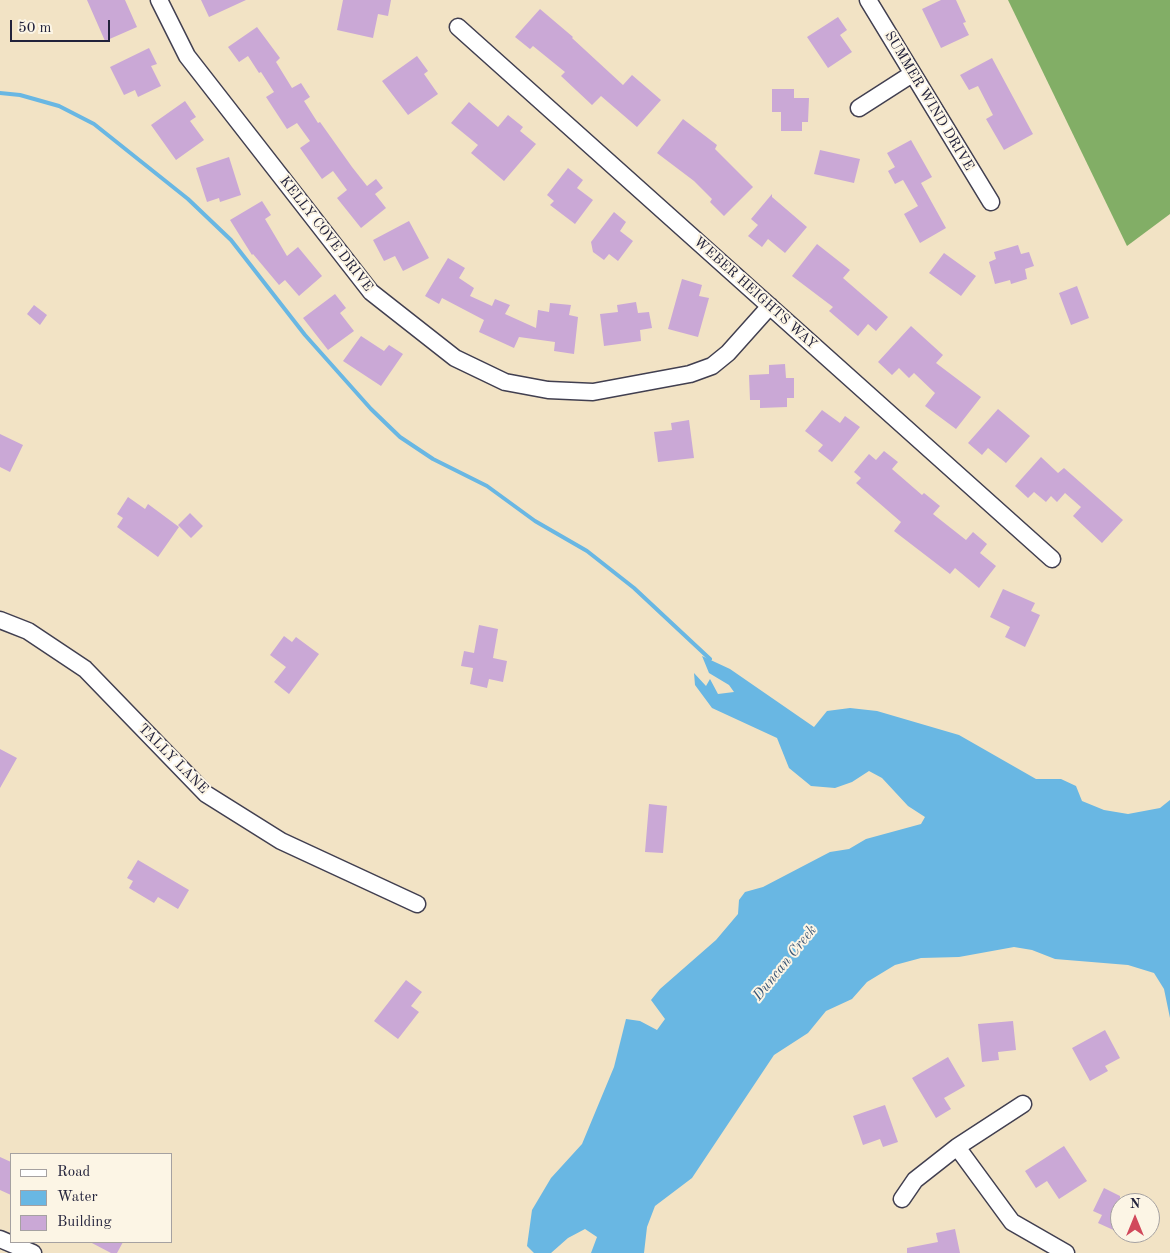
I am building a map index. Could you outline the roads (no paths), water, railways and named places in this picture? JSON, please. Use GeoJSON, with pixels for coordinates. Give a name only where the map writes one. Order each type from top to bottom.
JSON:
{"type":"FeatureCollection","features":[{"type":"Feature","properties":{"kind":"street","name":"KELLY COVE DRIVE"},"geometry":{"type":"LineString","coordinates":[[159,0],[187,56],[371,292],[456,358],[505,382],[548,390],[592,392],[690,374],[712,366],[728,353],[770,306]]}},
{"type":"Feature","properties":{"kind":"street","name":"SUMMER WIND DRIVE"},"geometry":{"type":"LineString","coordinates":[[868,0],[991,202]]}},
{"type":"Feature","properties":{"kind":"street","name":"WEBER HEIGHTS WAY"},"geometry":{"type":"LineString","coordinates":[[458,28],[1052,559]]}},
{"type":"Feature","properties":{"kind":"street"},"geometry":{"type":"LineString","coordinates":[[859,108],[912,74]]}},
{"type":"Feature","properties":{"kind":"street","name":"TALLY LANE"},"geometry":{"type":"LineString","coordinates":[[0,620],[28,631],[85,669],[206,794],[281,841],[416,904]]}},
{"type":"Feature","properties":{"kind":"street"},"geometry":{"type":"LineString","coordinates":[[902,1199],[915,1180],[957,1147],[1023,1104]]}},
{"type":"Feature","properties":{"kind":"street"},"geometry":{"type":"LineString","coordinates":[[957,1147],[1012,1222],[1066,1253]]}},
{"type":"Feature","properties":{"kind":"street"},"geometry":{"type":"LineString","coordinates":[[0,1239],[33,1253]]}},
{"type":"Feature","properties":{"kind":"water","name":"Duncan Creek"},"geometry":{"type":"Polygon","coordinates":[[[702,656],[730,669],[814,727],[827,711],[850,708],[877,711],[959,735],[1036,779],[1061,779],[1076,786],[1082,801],[1104,810],[1128,814],[1160,808],[1170,800],[1170,1018],[1164,989],[1154,973],[1128,965],[1055,959],[1032,950],[1014,947],[959,957],[921,958],[895,965],[867,982],[852,999],[826,1011],[808,1033],[774,1055],[692,1178],[655,1206],[647,1227],[644,1253],[591,1253],[597,1237],[585,1229],[568,1238],[551,1253],[534,1253],[527,1246],[532,1210],[551,1178],[582,1144],[614,1067],[626,1019],[640,1021],[657,1030],[665,1019],[651,1000],[660,989],[716,940],[738,914],[739,900],[745,892],[763,887],[830,852],[849,849],[866,839],[921,824],[925,817],[908,806],[882,778],[869,771],[852,782],[835,788],[811,786],[789,768],[777,738],[712,708],[695,685],[694,673],[706,686],[710,679],[718,694],[734,692],[729,685],[709,673],[702,656]]]}},
{"type":"Feature","properties":{"kind":"waterway"},"geometry":{"type":"LineString","coordinates":[[0,93],[20,95],[59,106],[94,124],[188,199],[231,240],[305,335],[371,409],[400,437],[433,459],[487,486],[535,521],[587,551],[634,588],[710,659]]}}]}
